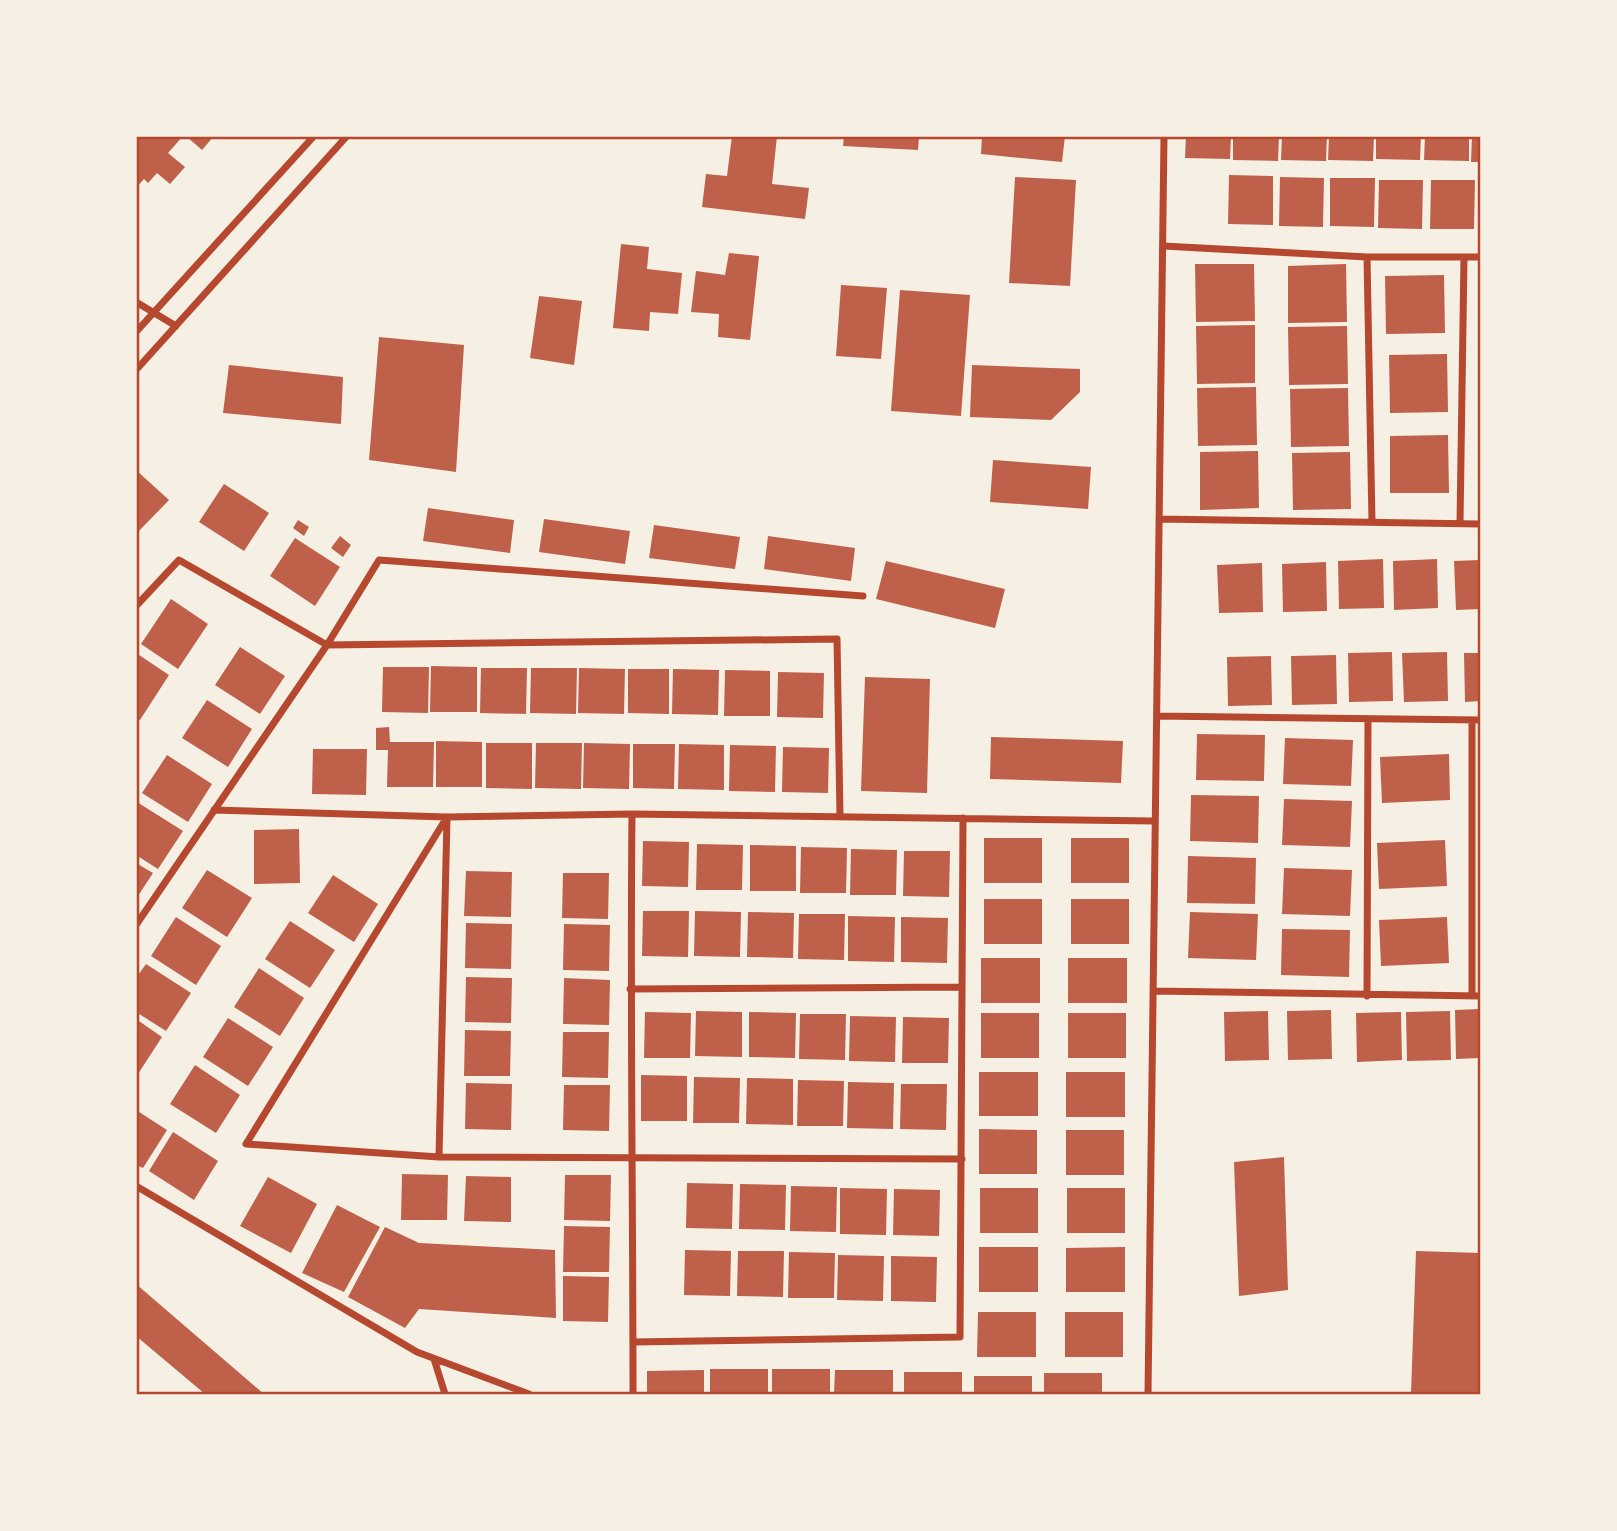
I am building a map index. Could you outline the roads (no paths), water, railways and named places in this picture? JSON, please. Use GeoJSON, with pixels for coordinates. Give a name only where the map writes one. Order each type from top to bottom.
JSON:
{"type":"FeatureCollection","features":[{"type":"Feature","properties":{"kind":"street"},"geometry":{"type":"LineString","coordinates":[[136,332],[314,136]]}},
{"type":"Feature","properties":{"kind":"street"},"geometry":{"type":"LineString","coordinates":[[136,370],[347,136]]}},
{"type":"Feature","properties":{"kind":"street"},"geometry":{"type":"LineString","coordinates":[[1148,1395],[1164,136]]}},
{"type":"Feature","properties":{"kind":"street"},"geometry":{"type":"LineString","coordinates":[[1163,246],[1367,257],[1480,257]]}},
{"type":"Feature","properties":{"kind":"street"},"geometry":{"type":"LineString","coordinates":[[1367,257],[1372,522]]}},
{"type":"Feature","properties":{"kind":"street"},"geometry":{"type":"LineString","coordinates":[[1460,523],[1464,257]]}},
{"type":"Feature","properties":{"kind":"street"},"geometry":{"type":"LineString","coordinates":[[136,302],[176,326]]}},
{"type":"Feature","properties":{"kind":"street"},"geometry":{"type":"LineString","coordinates":[[1159,519],[1480,524]]}},
{"type":"Feature","properties":{"kind":"street"},"geometry":{"type":"LineString","coordinates":[[136,606],[178,560],[327,645],[837,639],[840,816]]}},
{"type":"Feature","properties":{"kind":"street"},"geometry":{"type":"LineString","coordinates":[[136,925],[327,645],[379,560],[863,596]]}},
{"type":"Feature","properties":{"kind":"street"},"geometry":{"type":"LineString","coordinates":[[1153,991],[1476,996],[1476,720],[1157,716]]}},
{"type":"Feature","properties":{"kind":"street"},"geometry":{"type":"LineString","coordinates":[[1367,996],[1368,719]]}},
{"type":"Feature","properties":{"kind":"street"},"geometry":{"type":"LineString","coordinates":[[214,810],[447,817],[632,814],[1156,821]]}},
{"type":"Feature","properties":{"kind":"street"},"geometry":{"type":"LineString","coordinates":[[632,814],[630,989],[633,1395]]}},
{"type":"Feature","properties":{"kind":"street"},"geometry":{"type":"LineString","coordinates":[[439,1157],[447,817]]}},
{"type":"Feature","properties":{"kind":"street"},"geometry":{"type":"LineString","coordinates":[[447,817],[246,1144],[439,1157],[962,1159]]}},
{"type":"Feature","properties":{"kind":"street"},"geometry":{"type":"LineString","coordinates":[[633,1342],[960,1337],[963,818]]}},
{"type":"Feature","properties":{"kind":"street"},"geometry":{"type":"LineString","coordinates":[[630,989],[960,987]]}},
{"type":"Feature","properties":{"kind":"street"},"geometry":{"type":"LineString","coordinates":[[136,1186],[416,1352],[529,1395]]}},
{"type":"Feature","properties":{"kind":"street"},"geometry":{"type":"LineString","coordinates":[[435,1359],[445,1395]]}}]}
